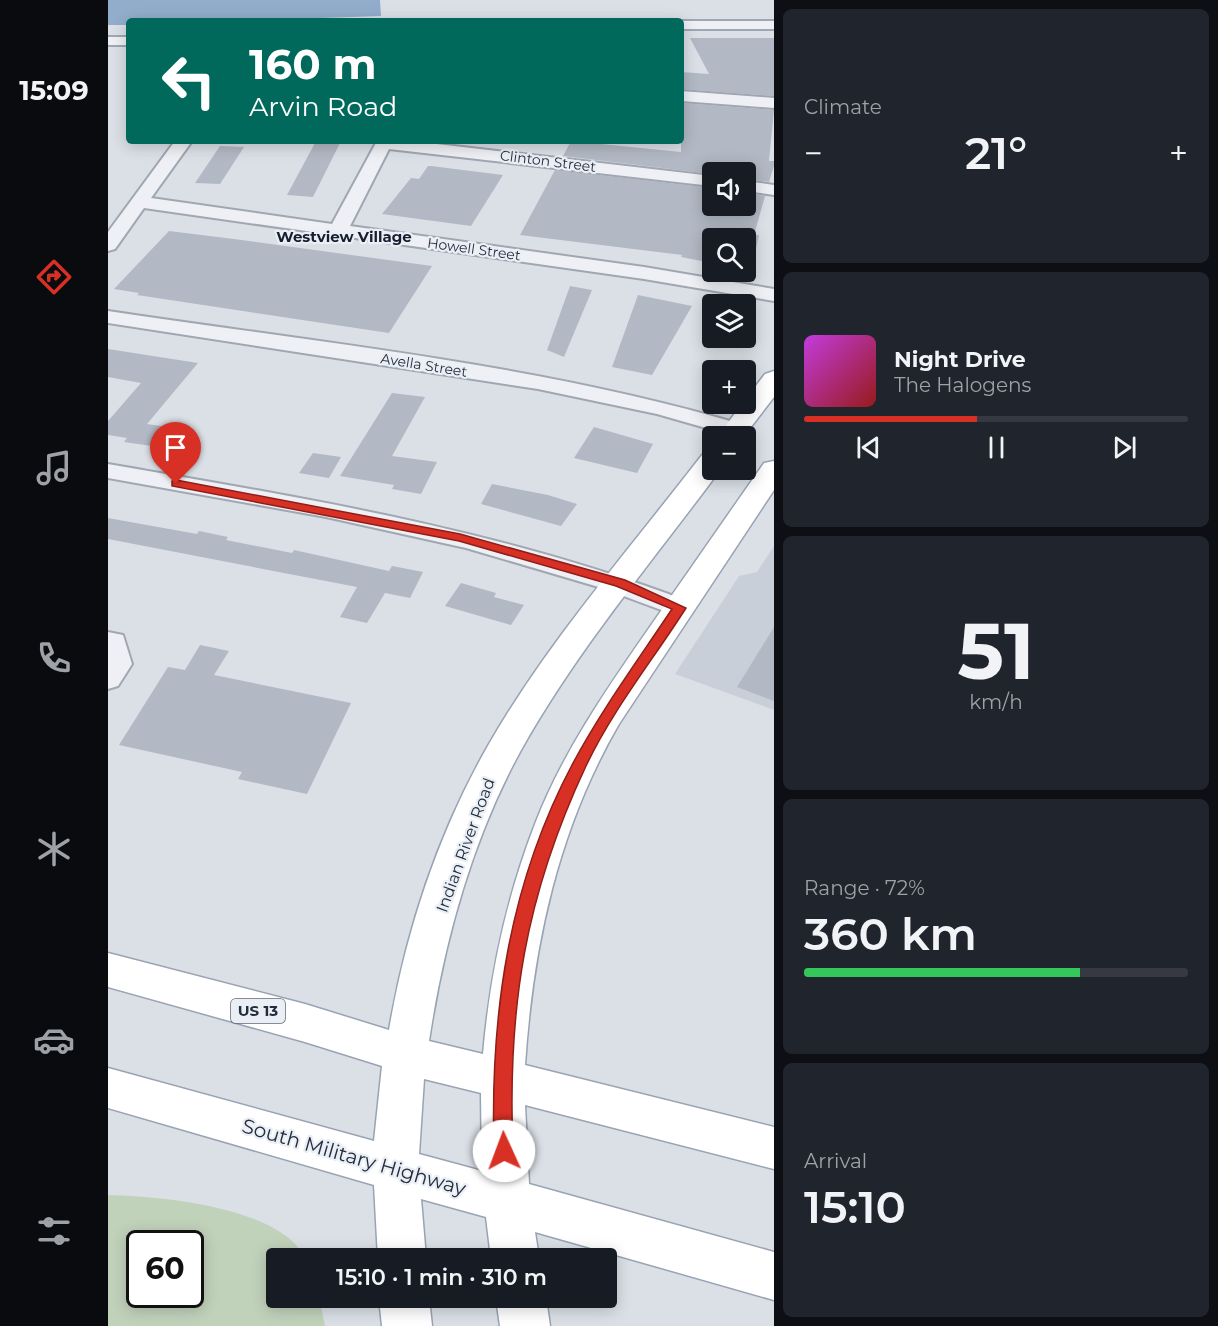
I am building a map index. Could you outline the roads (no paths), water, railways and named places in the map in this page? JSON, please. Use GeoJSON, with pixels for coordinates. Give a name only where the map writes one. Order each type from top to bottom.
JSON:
{"type":"FeatureCollection","features":[{"type":"Feature","properties":{"kind":"main road"},"geometry":{"type":"LineString","coordinates":[[739,426],[774,380]]}},
{"type":"Feature","properties":{"kind":"main road"},"geometry":{"type":"LineString","coordinates":[[513,1248],[505,1198],[501,1080],[507,998],[521,924],[546,843],[579,765],[605,719],[774,469]]}},
{"type":"Feature","properties":{"kind":"main road","name":"Indian River Road"},"geometry":{"type":"LineString","coordinates":[[401,1248],[397,1170],[398,1120],[420,986],[454,863],[483,790],[536,696],[702,474]]}},
{"type":"Feature","properties":{"kind":"main road","name":"US 13"},"geometry":{"type":"LineString","coordinates":[[108,970],[305,1023],[407,1055],[774,1148]]}},
{"type":"Feature","properties":{"kind":"main road","name":"South Military Highway"},"geometry":{"type":"LineString","coordinates":[[108,1088],[397,1170],[505,1198],[774,1276]]}},
{"type":"Feature","properties":{"kind":"main road"},"geometry":{"type":"LineString","coordinates":[[405,1308],[407,1326]]}},
{"type":"Feature","properties":{"kind":"main road"},"geometry":{"type":"LineString","coordinates":[[522,1308],[525,1326]]}},
{"type":"Feature","properties":{"kind":"street"},"geometry":{"type":"LineString","coordinates":[[684,25],[774,25]]}},
{"type":"Feature","properties":{"kind":"street"},"geometry":{"type":"LineString","coordinates":[[108,41],[126,41]]}},
{"type":"Feature","properties":{"kind":"street"},"geometry":{"type":"LineString","coordinates":[[684,96],[774,103]]}},
{"type":"Feature","properties":{"kind":"street"},"geometry":{"type":"LineString","coordinates":[[108,245],[181,144]]}},
{"type":"Feature","properties":{"kind":"street"},"geometry":{"type":"LineString","coordinates":[[338,230],[383,144]]}},
{"type":"Feature","properties":{"kind":"street","name":"Clinton Street"},"geometry":{"type":"LineString","coordinates":[[401,144],[702,180]]}},
{"type":"Feature","properties":{"kind":"street"},"geometry":{"type":"LineString","coordinates":[[756,187],[774,190]]}},
{"type":"Feature","properties":{"kind":"street","name":"Howell Street"},"geometry":{"type":"LineString","coordinates":[[139,202],[644,273],[774,296]]}},
{"type":"Feature","properties":{"kind":"street","name":"Avella Street"},"geometry":{"type":"LineString","coordinates":[[108,317],[560,386],[662,408],[714,426]]}},
{"type":"Feature","properties":{"kind":"street"},"geometry":{"type":"LineString","coordinates":[[108,471],[460,538],[621,583],[680,608]]}},
{"type":"Feature","properties":{"kind":"street"},"geometry":{"type":"LineString","coordinates":[[108,641],[113,642],[118,664],[108,679]]}},
{"type":"Feature","properties":{"kind":"water"},"geometry":{"type":"Polygon","coordinates":[[[108,0],[380,0],[381,16],[126,18],[126,25],[108,25],[108,0]]]}},
{"type":"Feature","properties":{"kind":"district","name":"Westview Village"},"geometry":{"type":"Point","coordinates":[344,237]}}]}
